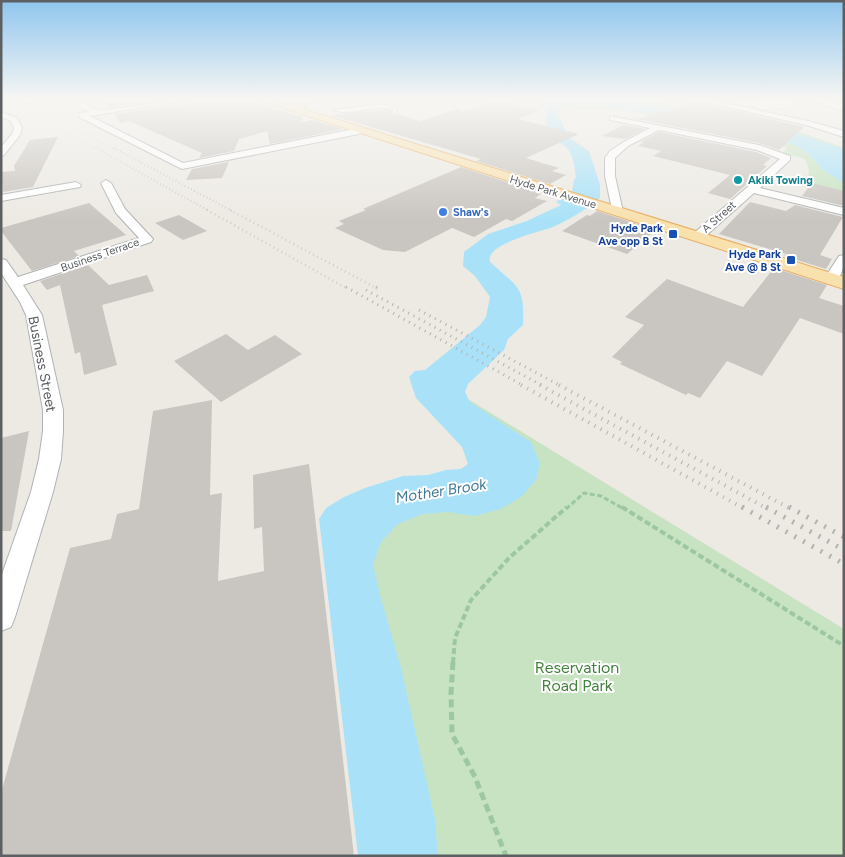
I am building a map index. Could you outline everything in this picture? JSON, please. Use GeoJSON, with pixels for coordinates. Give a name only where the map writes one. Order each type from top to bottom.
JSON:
{"type":"FeatureCollection","features":[{"type":"Feature","properties":{"kind":"main road","name":"Hyde Park Avenue"},"geometry":{"type":"LineString","coordinates":[[388,140],[837,281]]}},
{"type":"Feature","properties":{"kind":"street"},"geometry":{"type":"LineString","coordinates":[[1,153],[12,140]]}},
{"type":"Feature","properties":{"kind":"street"},"geometry":{"type":"LineString","coordinates":[[131,140],[182,166],[314,140]]}},
{"type":"Feature","properties":{"kind":"street"},"geometry":{"type":"LineString","coordinates":[[609,209],[610,157],[636,140]]}},
{"type":"Feature","properties":{"kind":"street","name":"A Street"},"geometry":{"type":"LineString","coordinates":[[697,237],[786,158],[758,148],[720,140]]}},
{"type":"Feature","properties":{"kind":"street","name":"Business Terrace"},"geometry":{"type":"LineString","coordinates":[[15,283],[147,239],[120,211],[106,183]]}},
{"type":"Feature","properties":{"kind":"street"},"geometry":{"type":"LineString","coordinates":[[1,198],[76,185]]}},
{"type":"Feature","properties":{"kind":"street"},"geometry":{"type":"LineString","coordinates":[[752,189],[844,212]]}},
{"type":"Feature","properties":{"kind":"street"},"geometry":{"type":"LineString","coordinates":[[837,281],[844,259]]}},
{"type":"Feature","properties":{"kind":"street","name":"Business Street"},"geometry":{"type":"LineString","coordinates":[[1,263],[28,302],[38,329],[53,410],[54,431],[42,492],[1,617]]}},
{"type":"Feature","properties":{"kind":"path"},"geometry":{"type":"LineString","coordinates":[[506,856],[475,777],[452,734],[451,693],[455,638],[471,600],[509,558],[584,494],[602,496],[628,511],[844,646]]}},
{"type":"Feature","properties":{"kind":"green space"},"geometry":{"type":"Polygon","coordinates":[[[767,140],[822,140],[844,148],[844,193],[804,182],[809,174],[805,159],[783,153],[787,148],[767,140]]]}},
{"type":"Feature","properties":{"kind":"green space","name":"Reservation Road Park"},"geometry":{"type":"Polygon","coordinates":[[[458,393],[844,629],[844,856],[429,856],[366,566],[377,531],[404,510],[477,510],[458,393]]]}},
{"type":"Feature","properties":{"kind":"water","name":"Mother Brook"},"geometry":{"type":"Polygon","coordinates":[[[556,140],[572,140],[589,151],[600,185],[600,198],[566,221],[504,244],[490,256],[490,262],[513,282],[521,294],[523,325],[508,339],[504,350],[468,384],[465,392],[470,402],[531,442],[540,463],[536,480],[522,496],[501,509],[475,516],[448,512],[423,514],[398,524],[381,542],[373,565],[401,668],[435,819],[438,856],[358,856],[319,519],[326,508],[344,497],[365,488],[403,476],[428,475],[446,470],[461,469],[468,464],[462,447],[416,398],[409,377],[415,371],[425,370],[480,325],[486,317],[490,297],[475,276],[463,266],[464,252],[488,234],[527,221],[561,205],[556,202],[572,191],[576,178],[573,160],[566,148],[556,140]]]}},
{"type":"Feature","properties":{"kind":"water"},"geometry":{"type":"Polygon","coordinates":[[[783,140],[817,140],[844,149],[844,183],[823,170],[808,153],[783,140]]]}},
{"type":"Feature","properties":{"kind":"building"},"geometry":{"type":"Polygon","coordinates":[[[30,140],[57,140],[33,187],[3,192],[1,172],[15,171],[14,166],[30,140]]]}},
{"type":"Feature","properties":{"kind":"building"},"geometry":{"type":"Polygon","coordinates":[[[172,140],[239,140],[234,151],[199,158],[202,153],[172,140]]]}},
{"type":"Feature","properties":{"kind":"building"},"geometry":{"type":"Polygon","coordinates":[[[269,140],[289,140],[270,144],[269,140]]]}},
{"type":"Feature","properties":{"kind":"building"},"geometry":{"type":"Polygon","coordinates":[[[416,140],[566,140],[526,158],[559,168],[552,171],[566,175],[550,184],[476,161],[481,159],[416,140]]]}},
{"type":"Feature","properties":{"kind":"building"},"geometry":{"type":"Polygon","coordinates":[[[644,140],[698,140],[756,152],[771,158],[763,165],[767,166],[730,199],[708,193],[730,175],[653,156],[661,151],[638,146],[644,142],[640,142],[644,140]]]}},
{"type":"Feature","properties":{"kind":"building"},"geometry":{"type":"Polygon","coordinates":[[[744,140],[790,140],[779,150],[744,140]]]}},
{"type":"Feature","properties":{"kind":"building"},"geometry":{"type":"Polygon","coordinates":[[[229,162],[222,178],[186,180],[192,169],[229,162]]]}},
{"type":"Feature","properties":{"kind":"building","name":"Shaw's"},"geometry":{"type":"Polygon","coordinates":[[[461,167],[535,191],[541,194],[535,198],[547,201],[512,221],[506,219],[474,237],[452,228],[405,252],[383,250],[335,228],[344,224],[339,221],[366,210],[363,209],[461,167]]]}},
{"type":"Feature","properties":{"kind":"building"},"geometry":{"type":"Polygon","coordinates":[[[812,183],[844,191],[844,206],[802,196],[812,183]]]}},
{"type":"Feature","properties":{"kind":"building"},"geometry":{"type":"Polygon","coordinates":[[[750,202],[786,211],[795,205],[843,217],[820,255],[832,259],[826,269],[784,256],[786,254],[719,234],[750,202]]]}},
{"type":"Feature","properties":{"kind":"building"},"geometry":{"type":"Polygon","coordinates":[[[89,203],[126,235],[74,251],[79,256],[32,271],[1,231],[1,228],[89,203]]]}},
{"type":"Feature","properties":{"kind":"building"},"geometry":{"type":"Polygon","coordinates":[[[597,211],[656,230],[627,254],[562,231],[597,211]]]}},
{"type":"Feature","properties":{"kind":"building"},"geometry":{"type":"Polygon","coordinates":[[[179,215],[207,231],[183,240],[155,223],[179,215]]]}},
{"type":"Feature","properties":{"kind":"building"},"geometry":{"type":"Polygon","coordinates":[[[88,265],[109,285],[147,275],[154,291],[102,305],[117,365],[84,375],[80,352],[75,354],[60,285],[47,290],[40,281],[88,265]]]}},
{"type":"Feature","properties":{"kind":"building"},"geometry":{"type":"Polygon","coordinates":[[[774,268],[827,285],[819,298],[844,306],[844,334],[800,318],[762,376],[727,361],[700,398],[688,393],[686,395],[620,364],[622,362],[612,357],[644,325],[625,317],[667,279],[743,307],[774,268]]]}},
{"type":"Feature","properties":{"kind":"building"},"geometry":{"type":"Polygon","coordinates":[[[226,334],[248,350],[275,335],[302,354],[221,402],[174,361],[226,334]]]}},
{"type":"Feature","properties":{"kind":"building"},"geometry":{"type":"Polygon","coordinates":[[[212,400],[210,495],[222,493],[218,581],[264,571],[262,527],[254,529],[253,475],[309,464],[354,856],[1,856],[1,793],[70,548],[111,539],[117,514],[139,509],[153,411],[212,400]]]}},
{"type":"Feature","properties":{"kind":"building"},"geometry":{"type":"Polygon","coordinates":[[[29,431],[11,531],[1,531],[1,438],[29,431]]]}},
{"type":"Feature","properties":{"kind":"railway"},"geometry":{"type":"LineString","coordinates":[[80,140],[98,150]]}},
{"type":"Feature","properties":{"kind":"railway"},"geometry":{"type":"LineString","coordinates":[[97,140],[116,150]]}},
{"type":"Feature","properties":{"kind":"railway"},"geometry":{"type":"LineString","coordinates":[[96,148],[209,211]]}},
{"type":"Feature","properties":{"kind":"railway"},"geometry":{"type":"LineString","coordinates":[[114,148],[232,211]]}},
{"type":"Feature","properties":{"kind":"railway"},"geometry":{"type":"LineString","coordinates":[[207,210],[348,289]]}},
{"type":"Feature","properties":{"kind":"railway"},"geometry":{"type":"LineString","coordinates":[[230,210],[378,289]]}},
{"type":"Feature","properties":{"kind":"railway"},"geometry":{"type":"LineString","coordinates":[[346,287],[524,386]]}},
{"type":"Feature","properties":{"kind":"railway"},"geometry":{"type":"LineString","coordinates":[[366,290],[543,386]]}},
{"type":"Feature","properties":{"kind":"railway"},"geometry":{"type":"LineString","coordinates":[[419,310],[561,386]]}},
{"type":"Feature","properties":{"kind":"railway"},"geometry":{"type":"LineString","coordinates":[[521,385],[745,509]]}},
{"type":"Feature","properties":{"kind":"railway"},"geometry":{"type":"LineString","coordinates":[[540,385],[768,509]]}},
{"type":"Feature","properties":{"kind":"railway"},"geometry":{"type":"LineString","coordinates":[[559,385],[791,509]]}},
{"type":"Feature","properties":{"kind":"railway"},"geometry":{"type":"LineString","coordinates":[[742,507],[844,564]]}},
{"type":"Feature","properties":{"kind":"railway"},"geometry":{"type":"LineString","coordinates":[[766,507],[844,550]]}},
{"type":"Feature","properties":{"kind":"railway"},"geometry":{"type":"LineString","coordinates":[[789,507],[844,537]]}},
{"type":"Feature","properties":{"kind":"place","name":"Akiki Towing"},"geometry":{"type":"Point","coordinates":[738,180]}},
{"type":"Feature","properties":{"kind":"place","name":"Shaw's"},"geometry":{"type":"Point","coordinates":[443,212]}},
{"type":"Feature","properties":{"kind":"place","name":"Hyde Park Ave opp B St"},"geometry":{"type":"Point","coordinates":[673,234]}},
{"type":"Feature","properties":{"kind":"place","name":"Hyde Park Ave @ B St"},"geometry":{"type":"Point","coordinates":[791,260]}}]}
